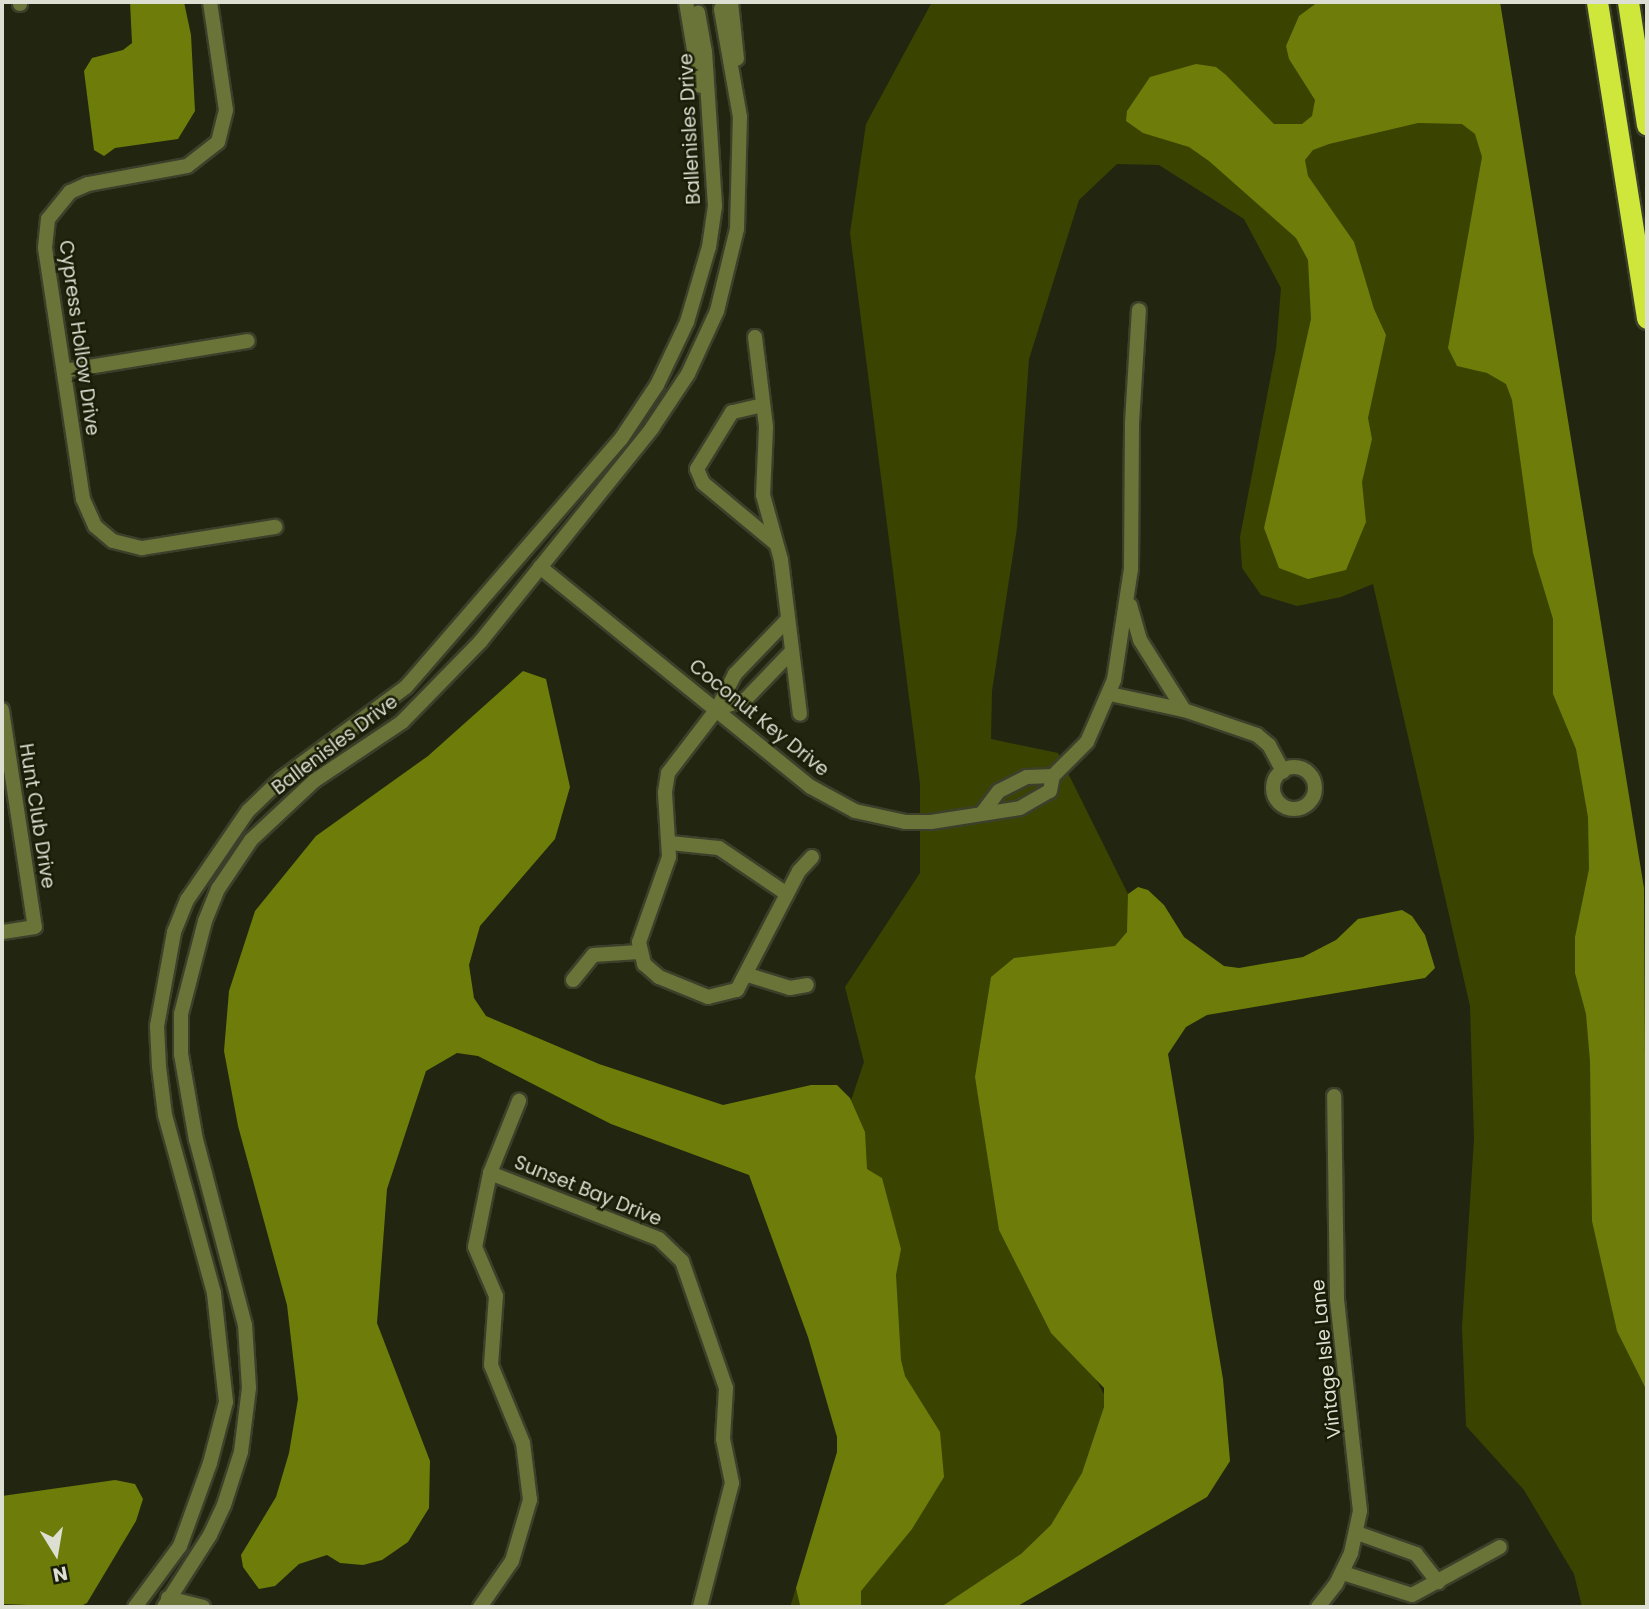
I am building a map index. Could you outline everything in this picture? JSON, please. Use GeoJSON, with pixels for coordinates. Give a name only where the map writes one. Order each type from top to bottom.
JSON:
{"type":"FeatureCollection","features":[{"type":"Feature","properties":{"kind":"highway"},"geometry":{"type":"LineString","coordinates":[[1597,2],[1647,318]]}},
{"type":"Feature","properties":{"kind":"highway"},"geometry":{"type":"LineString","coordinates":[[1628,2],[1647,125]]}},
{"type":"Feature","properties":{"kind":"street","name":"Cypress Hollow Drive"},"geometry":{"type":"LineString","coordinates":[[210,2],[226,110],[222,133],[212,150],[178,169],[79,187],[62,198],[48,219],[45,248],[83,499],[90,518],[105,536],[142,548],[275,527]]}},
{"type":"Feature","properties":{"kind":"street"},"geometry":{"type":"LineString","coordinates":[[686,2],[712,128]]}},
{"type":"Feature","properties":{"kind":"street"},"geometry":{"type":"LineString","coordinates":[[726,6],[740,117]]}},
{"type":"Feature","properties":{"kind":"street","name":"Ballenisles Drive"},"geometry":{"type":"LineString","coordinates":[[171,1604],[224,1505],[241,1452],[249,1388],[245,1325],[193,1128],[181,1054],[181,1014],[205,921],[218,889],[250,840],[314,781],[402,722],[443,682],[652,428],[688,374],[717,311],[737,229],[740,117],[728,48],[726,6]]}},
{"type":"Feature","properties":{"kind":"street","name":"Ballenisles Drive"},"geometry":{"type":"LineString","coordinates":[[135,1607],[152,1588],[180,1546],[193,1516],[226,1402],[214,1293],[165,1115],[159,1067],[157,1026],[174,932],[187,900],[248,811],[281,779],[406,687],[621,439],[657,385],[687,322],[709,247],[715,206],[712,128],[705,52],[698,13]]}},
{"type":"Feature","properties":{"kind":"street"},"geometry":{"type":"LineString","coordinates":[[705,52],[728,48]]}},
{"type":"Feature","properties":{"kind":"street","name":"Coconut Key Drive"},"geometry":{"type":"LineString","coordinates":[[540,567],[811,787],[855,811],[905,822],[1020,808],[1049,790],[1053,776],[1087,742],[1110,694],[1128,593],[1139,310]]}},
{"type":"Feature","properties":{"kind":"street"},"geometry":{"type":"LineString","coordinates":[[755,337],[763,405],[763,495],[776,544],[800,714]]}},
{"type":"Feature","properties":{"kind":"street"},"geometry":{"type":"LineString","coordinates":[[64,371],[248,341]]}},
{"type":"Feature","properties":{"kind":"street"},"geometry":{"type":"LineString","coordinates":[[763,405],[732,412],[697,469],[703,483],[776,544]]}},
{"type":"Feature","properties":{"kind":"street"},"geometry":{"type":"LineString","coordinates":[[1128,593],[1140,640],[1184,710]]}},
{"type":"Feature","properties":{"kind":"street"},"geometry":{"type":"LineString","coordinates":[[786,621],[735,674],[717,709],[668,773],[665,793],[670,843],[665,876],[639,952],[650,971],[708,997],[728,995],[748,975],[788,894],[812,857]]}},
{"type":"Feature","properties":{"kind":"street"},"geometry":{"type":"LineString","coordinates":[[717,709],[746,699],[791,652]]}},
{"type":"Feature","properties":{"kind":"street"},"geometry":{"type":"LineString","coordinates":[[1110,694],[1184,710],[1257,735],[1269,744],[1283,771]]}},
{"type":"Feature","properties":{"kind":"street","name":"Hunt Club Drive"},"geometry":{"type":"LineString","coordinates":[[2,710],[35,927],[2,932]]}},
{"type":"Feature","properties":{"kind":"street"},"geometry":{"type":"LineString","coordinates":[[983,812],[999,791],[1027,777],[1053,776]]}},
{"type":"Feature","properties":{"kind":"street"},"geometry":{"type":"LineString","coordinates":[[670,843],[719,848],[788,894]]}},
{"type":"Feature","properties":{"kind":"street"},"geometry":{"type":"LineString","coordinates":[[573,980],[593,954],[639,952]]}},
{"type":"Feature","properties":{"kind":"street"},"geometry":{"type":"LineString","coordinates":[[748,975],[790,989],[807,985]]}},
{"type":"Feature","properties":{"kind":"street","name":"Vintage Isle Lane"},"geometry":{"type":"LineString","coordinates":[[1318,1607],[1343,1573],[1357,1533],[1359,1490],[1336,1289],[1334,1096]]}},
{"type":"Feature","properties":{"kind":"street"},"geometry":{"type":"LineString","coordinates":[[480,1607],[512,1561],[530,1500],[523,1443],[491,1365],[496,1296],[475,1247],[490,1173],[519,1101]]}},
{"type":"Feature","properties":{"kind":"street","name":"Sunset Bay Drive"},"geometry":{"type":"LineString","coordinates":[[490,1173],[659,1239],[682,1261],[726,1388],[723,1439],[732,1483],[701,1607]]}},
{"type":"Feature","properties":{"kind":"street"},"geometry":{"type":"LineString","coordinates":[[1357,1533],[1416,1554],[1438,1582]]}},
{"type":"Feature","properties":{"kind":"street"},"geometry":{"type":"LineString","coordinates":[[1343,1573],[1412,1595],[1500,1547]]}},
{"type":"Feature","properties":{"kind":"street"},"geometry":{"type":"LineString","coordinates":[[152,1588],[171,1604],[204,1607]]}},
{"type":"Feature","properties":{"kind":"shaded area"},"geometry":{"type":"Polygon","coordinates":[[[130,2],[184,2],[191,35],[195,111],[178,139],[115,148],[104,156],[94,150],[84,71],[92,58],[123,50],[132,43],[130,2]]]}},
{"type":"Feature","properties":{"kind":"shaded area"},"geometry":{"type":"Polygon","coordinates":[[[932,2],[1401,2],[1475,79],[1607,901],[1647,1372],[1647,1607],[1582,1607],[1574,1574],[1524,1490],[1466,1426],[1462,1327],[1474,1139],[1470,1006],[1373,584],[1341,597],[1297,606],[1261,595],[1242,568],[1240,537],[1276,349],[1281,288],[1244,219],[1159,165],[1117,164],[1079,200],[1029,359],[1017,528],[992,691],[991,739],[1058,753],[1128,894],[1138,943],[1021,1238],[1115,1415],[1077,1510],[983,1607],[790,1607],[796,1588],[905,1513],[905,1404],[842,1127],[864,1062],[845,987],[920,873],[920,784],[850,233],[866,124],[932,2]]]}},
{"type":"Feature","properties":{"kind":"shaded area"},"geometry":{"type":"Polygon","coordinates":[[[1318,2],[1500,2],[1644,888],[1647,1391],[1617,1331],[1592,1221],[1590,1061],[1586,1014],[1575,973],[1575,937],[1589,869],[1588,817],[1576,749],[1553,694],[1553,619],[1533,553],[1512,400],[1506,384],[1487,373],[1457,366],[1448,348],[1482,157],[1475,134],[1462,124],[1418,123],[1329,144],[1313,150],[1305,160],[1308,176],[1354,242],[1374,309],[1386,335],[1368,418],[1372,439],[1362,482],[1366,522],[1346,570],[1308,579],[1279,568],[1264,528],[1311,319],[1308,260],[1296,238],[1209,161],[1189,147],[1143,133],[1126,121],[1127,111],[1150,77],[1196,64],[1216,67],[1274,124],[1302,124],[1312,116],[1315,100],[1289,59],[1286,46],[1299,16],[1318,2]]]}},
{"type":"Feature","properties":{"kind":"shaded area"},"geometry":{"type":"Polygon","coordinates":[[[523,671],[546,679],[570,787],[555,839],[480,926],[469,965],[474,998],[486,1016],[599,1064],[723,1105],[811,1085],[837,1085],[850,1098],[865,1132],[867,1169],[882,1178],[901,1249],[896,1275],[901,1360],[905,1376],[940,1432],[944,1477],[912,1529],[861,1591],[861,1607],[800,1605],[796,1588],[837,1452],[837,1437],[808,1337],[749,1175],[611,1124],[478,1056],[457,1053],[426,1071],[387,1189],[377,1323],[430,1461],[429,1508],[408,1542],[382,1560],[363,1565],[340,1563],[327,1555],[299,1564],[275,1586],[259,1589],[243,1567],[241,1555],[276,1497],[289,1453],[298,1399],[287,1305],[238,1126],[224,1051],[229,991],[255,911],[316,836],[428,756],[523,671]]]}},
{"type":"Feature","properties":{"kind":"shaded area"},"geometry":{"type":"Polygon","coordinates":[[[1138,887],[1148,890],[1164,905],[1184,937],[1224,966],[1239,968],[1303,957],[1336,940],[1358,919],[1402,910],[1412,916],[1425,935],[1435,968],[1425,978],[1207,1015],[1186,1027],[1168,1054],[1223,1379],[1230,1461],[1207,1497],[1016,1607],[941,1607],[1021,1554],[1051,1525],[1082,1473],[1104,1407],[1104,1388],[1051,1333],[999,1230],[975,1077],[991,977],[1014,958],[1115,946],[1127,932],[1128,894],[1138,887]]]}},
{"type":"Feature","properties":{"kind":"shaded area"},"geometry":{"type":"Polygon","coordinates":[[[115,1480],[135,1484],[143,1499],[136,1521],[87,1603],[79,1607],[2,1604],[2,1496],[115,1480]]]}}]}
